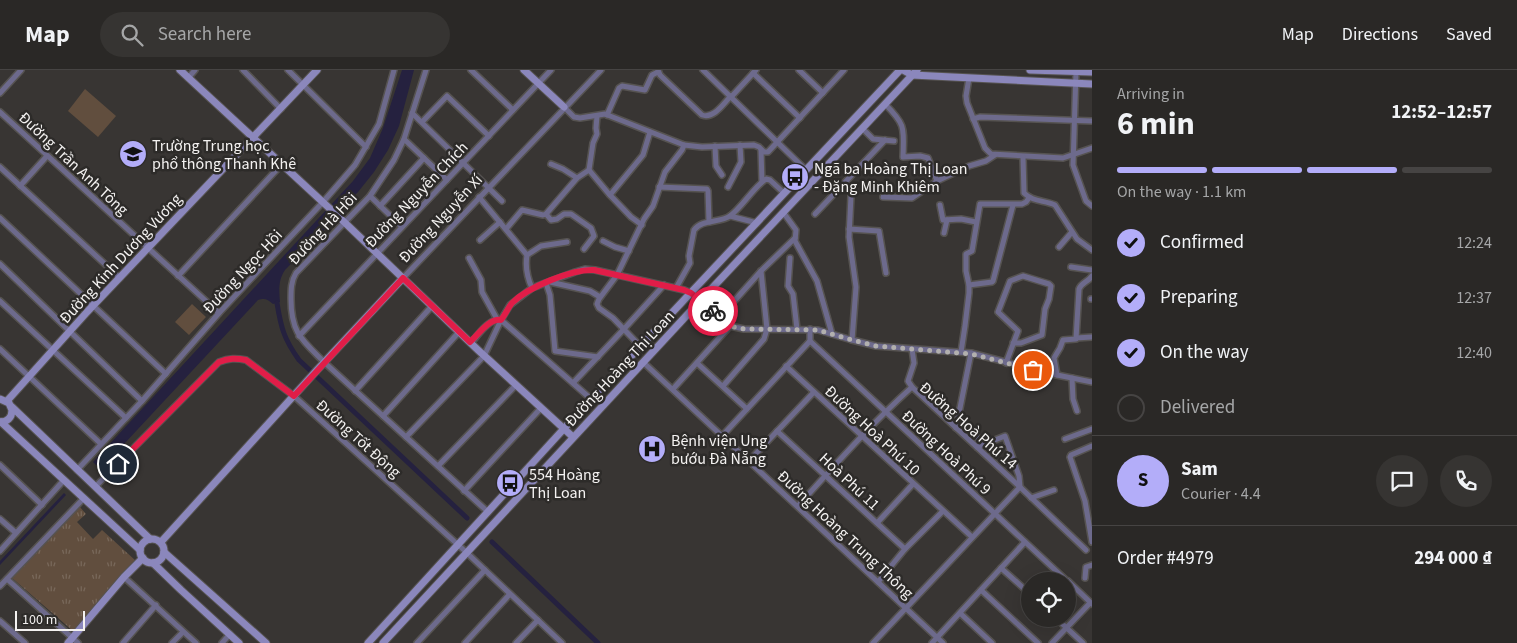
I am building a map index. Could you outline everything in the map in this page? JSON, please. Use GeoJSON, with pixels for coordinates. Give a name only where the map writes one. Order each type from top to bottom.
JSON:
{"type":"FeatureCollection","features":[{"type":"Feature","properties":{"kind":"main road"},"geometry":{"type":"LineString","coordinates":[[180,70],[325,204],[484,356],[573,437]]}},
{"type":"Feature","properties":{"kind":"main road","name":"Đường Kinh Dương Vương"},"geometry":{"type":"LineString","coordinates":[[1,422],[9,419],[12,413],[5,401],[317,70]]}},
{"type":"Feature","properties":{"kind":"main road"},"geometry":{"type":"LineString","coordinates":[[524,70],[564,107]]}},
{"type":"Feature","properties":{"kind":"main road"},"geometry":{"type":"LineString","coordinates":[[901,70],[969,78],[1092,84]]}},
{"type":"Feature","properties":{"kind":"main road","name":"Đường Hoàng Thị Loan"},"geometry":{"type":"LineString","coordinates":[[368,643],[591,400],[901,70]]}},
{"type":"Feature","properties":{"kind":"main road"},"geometry":{"type":"LineString","coordinates":[[1030,70],[1092,72]]}},
{"type":"Feature","properties":{"kind":"main road","name":"Đường Hoàng Thị Loan"},"geometry":{"type":"LineString","coordinates":[[383,643],[700,300],[914,73]]}},
{"type":"Feature","properties":{"kind":"main road","name":"Đường Nguyễn Xí"},"geometry":{"type":"LineString","coordinates":[[161,542],[403,278]]}},
{"type":"Feature","properties":{"kind":"main road"},"geometry":{"type":"LineString","coordinates":[[5,401],[150,539],[161,542],[164,552],[266,643]]}},
{"type":"Feature","properties":{"kind":"main road"},"geometry":{"type":"LineString","coordinates":[[1,422],[140,550],[143,558],[149,563],[153,563],[240,643]]}},
{"type":"Feature","properties":{"kind":"main road"},"geometry":{"type":"LineString","coordinates":[[140,550],[144,542],[150,539]]}},
{"type":"Feature","properties":{"kind":"main road"},"geometry":{"type":"LineString","coordinates":[[153,563],[162,558],[164,552]]}},
{"type":"Feature","properties":{"kind":"main road"},"geometry":{"type":"LineString","coordinates":[[73,641],[124,578],[143,558]]}},
{"type":"Feature","properties":{"kind":"street"},"geometry":{"type":"LineString","coordinates":[[0,93],[21,70]]}},
{"type":"Feature","properties":{"kind":"street"},"geometry":{"type":"LineString","coordinates":[[188,78],[195,70]]}},
{"type":"Feature","properties":{"kind":"street"},"geometry":{"type":"LineString","coordinates":[[243,70],[281,109]]}},
{"type":"Feature","properties":{"kind":"street"},"geometry":{"type":"LineString","coordinates":[[288,70],[366,147]]}},
{"type":"Feature","properties":{"kind":"street","name":"Đường Ngọc Hồi"},"geometry":{"type":"LineString","coordinates":[[77,470],[166,374],[219,313],[325,204],[355,165],[379,124],[394,70]]}},
{"type":"Feature","properties":{"kind":"street","name":"Đường Hà Hồi"},"geometry":{"type":"LineString","coordinates":[[426,70],[404,139],[394,160],[370,196],[342,220],[294,276],[291,290],[291,313],[299,336],[324,362],[488,512]]}},
{"type":"Feature","properties":{"kind":"street"},"geometry":{"type":"LineString","coordinates":[[471,70],[513,110]]}},
{"type":"Feature","properties":{"kind":"street","name":"Đường Nguyễn Chích"},"geometry":{"type":"LineString","coordinates":[[299,336],[551,70]]}},
{"type":"Feature","properties":{"kind":"street","name":"Đường Nguyễn Xí"},"geometry":{"type":"LineString","coordinates":[[403,278],[600,70]]}},
{"type":"Feature","properties":{"kind":"street"},"geometry":{"type":"LineString","coordinates":[[703,70],[806,170]]}},
{"type":"Feature","properties":{"kind":"street"},"geometry":{"type":"LineString","coordinates":[[799,70],[823,93]]}},
{"type":"Feature","properties":{"kind":"street"},"geometry":{"type":"LineString","coordinates":[[564,107],[570,115],[577,118],[607,115],[684,144],[702,147],[757,146],[764,152],[770,152],[777,142],[844,70]]}},
{"type":"Feature","properties":{"kind":"street"},"geometry":{"type":"LineString","coordinates":[[607,115],[618,88],[622,86],[645,90],[651,76],[658,71],[702,115],[710,116],[755,71],[800,118]]}},
{"type":"Feature","properties":{"kind":"street"},"geometry":{"type":"LineString","coordinates":[[1076,72],[1073,166],[1086,201],[1092,206]]}},
{"type":"Feature","properties":{"kind":"street"},"geometry":{"type":"LineString","coordinates":[[969,78],[967,102],[985,148],[991,154],[1063,158],[1092,148]]}},
{"type":"Feature","properties":{"kind":"street"},"geometry":{"type":"LineString","coordinates":[[422,122],[447,96],[489,136]]}},
{"type":"Feature","properties":{"kind":"street"},"geometry":{"type":"LineString","coordinates":[[885,104],[899,118],[902,125],[904,132],[902,157],[920,156],[928,158],[937,181]]}},
{"type":"Feature","properties":{"kind":"street","name":"Đường Trần Anh Tông"},"geometry":{"type":"LineString","coordinates":[[0,112],[219,313]]}},
{"type":"Feature","properties":{"kind":"street"},"geometry":{"type":"LineString","coordinates":[[412,113],[502,201]]}},
{"type":"Feature","properties":{"kind":"street"},"geometry":{"type":"LineString","coordinates":[[506,229],[522,210],[546,214],[577,178],[589,170],[593,143],[597,134],[597,116]]}},
{"type":"Feature","properties":{"kind":"street"},"geometry":{"type":"LineString","coordinates":[[973,119],[980,117],[1092,121]]}},
{"type":"Feature","properties":{"kind":"street"},"geometry":{"type":"LineString","coordinates":[[862,128],[873,139],[894,141]]}},
{"type":"Feature","properties":{"kind":"street"},"geometry":{"type":"LineString","coordinates":[[610,195],[643,155],[650,132]]}},
{"type":"Feature","properties":{"kind":"street"},"geometry":{"type":"LineString","coordinates":[[404,139],[447,180]]}},
{"type":"Feature","properties":{"kind":"street"},"geometry":{"type":"LineString","coordinates":[[815,214],[885,140]]}},
{"type":"Feature","properties":{"kind":"street"},"geometry":{"type":"LineString","coordinates":[[641,347],[613,318],[598,308],[598,304],[600,297],[618,275],[644,219],[653,206],[668,167],[682,150],[684,144]]}},
{"type":"Feature","properties":{"kind":"street"},"geometry":{"type":"LineString","coordinates":[[728,187],[741,162],[740,145]]}},
{"type":"Feature","properties":{"kind":"street"},"geometry":{"type":"LineString","coordinates":[[715,146],[716,166],[722,174]]}},
{"type":"Feature","properties":{"kind":"street"},"geometry":{"type":"LineString","coordinates":[[761,150],[762,182]]}},
{"type":"Feature","properties":{"kind":"street"},"geometry":{"type":"LineString","coordinates":[[883,198],[912,198],[937,181],[969,166],[986,161],[995,155]]}},
{"type":"Feature","properties":{"kind":"street"},"geometry":{"type":"LineString","coordinates":[[20,186],[47,156]]}},
{"type":"Feature","properties":{"kind":"street"},"geometry":{"type":"LineString","coordinates":[[1023,157],[1023,190],[1029,198],[1050,202],[1055,205],[1079,242],[1092,250]]}},
{"type":"Feature","properties":{"kind":"street"},"geometry":{"type":"LineString","coordinates":[[380,206],[424,158]]}},
{"type":"Feature","properties":{"kind":"street"},"geometry":{"type":"LineString","coordinates":[[178,276],[282,164]]}},
{"type":"Feature","properties":{"kind":"street"},"geometry":{"type":"LineString","coordinates":[[551,164],[564,169],[577,178]]}},
{"type":"Feature","properties":{"kind":"street"},"geometry":{"type":"LineString","coordinates":[[0,167],[120,278]]}},
{"type":"Feature","properties":{"kind":"street"},"geometry":{"type":"LineString","coordinates":[[589,170],[631,217],[642,225]]}},
{"type":"Feature","properties":{"kind":"street"},"geometry":{"type":"LineString","coordinates":[[730,216],[766,179],[770,180],[784,193]]}},
{"type":"Feature","properties":{"kind":"street"},"geometry":{"type":"LineString","coordinates":[[659,187],[707,189],[709,222]]}},
{"type":"Feature","properties":{"kind":"street"},"geometry":{"type":"LineString","coordinates":[[370,196],[402,227]]}},
{"type":"Feature","properties":{"kind":"street"},"geometry":{"type":"LineString","coordinates":[[851,196],[849,229],[856,287],[852,340]]}},
{"type":"Feature","properties":{"kind":"street"},"geometry":{"type":"LineString","coordinates":[[479,197],[527,255],[528,278],[532,288]]}},
{"type":"Feature","properties":{"kind":"street"},"geometry":{"type":"LineString","coordinates":[[960,352],[966,326],[969,285],[966,270],[966,254],[972,251],[980,204],[1024,204],[1029,198]]}},
{"type":"Feature","properties":{"kind":"street"},"geometry":{"type":"LineString","coordinates":[[940,205],[943,220],[961,219],[976,222]]}},
{"type":"Feature","properties":{"kind":"street"},"geometry":{"type":"LineString","coordinates":[[969,285],[993,280],[1013,205]]}},
{"type":"Feature","properties":{"kind":"street"},"geometry":{"type":"LineString","coordinates":[[783,212],[796,230],[795,241],[817,281],[832,334]]}},
{"type":"Feature","properties":{"kind":"street"},"geometry":{"type":"LineString","coordinates":[[546,214],[551,220],[564,214],[571,214],[591,228],[594,236],[584,248]]}},
{"type":"Feature","properties":{"kind":"street"},"geometry":{"type":"LineString","coordinates":[[676,288],[690,263],[689,256],[694,230],[698,226],[730,216],[757,223]]}},
{"type":"Feature","properties":{"kind":"street"},"geometry":{"type":"LineString","coordinates":[[0,218],[166,374]]}},
{"type":"Feature","properties":{"kind":"street"},"geometry":{"type":"LineString","coordinates":[[944,234],[947,220]]}},
{"type":"Feature","properties":{"kind":"street"},"geometry":{"type":"LineString","coordinates":[[480,240],[500,222]]}},
{"type":"Feature","properties":{"kind":"street"},"geometry":{"type":"LineString","coordinates":[[849,229],[879,231],[886,273]]}},
{"type":"Feature","properties":{"kind":"street"},"geometry":{"type":"LineString","coordinates":[[1059,247],[1072,232]]}},
{"type":"Feature","properties":{"kind":"street"},"geometry":{"type":"LineString","coordinates":[[720,317],[761,271],[795,238]]}},
{"type":"Feature","properties":{"kind":"street"},"geometry":{"type":"LineString","coordinates":[[603,241],[629,251]]}},
{"type":"Feature","properties":{"kind":"street"},"geometry":{"type":"LineString","coordinates":[[527,255],[541,246],[567,242]]}},
{"type":"Feature","properties":{"kind":"street"},"geometry":{"type":"LineString","coordinates":[[470,258],[481,280],[482,292],[499,320],[591,400]]}},
{"type":"Feature","properties":{"kind":"street"},"geometry":{"type":"LineString","coordinates":[[790,258],[788,286],[793,294],[797,329]]}},
{"type":"Feature","properties":{"kind":"street"},"geometry":{"type":"LineString","coordinates":[[0,264],[142,400]]}},
{"type":"Feature","properties":{"kind":"street"},"geometry":{"type":"LineString","coordinates":[[1071,268],[1092,270]]}},
{"type":"Feature","properties":{"kind":"street"},"geometry":{"type":"LineString","coordinates":[[406,437],[484,356],[499,320],[510,305],[532,288],[585,269],[664,285],[691,293],[730,326],[744,329],[818,330],[876,346],[972,354],[1057,376],[1092,382]]}},
{"type":"Feature","properties":{"kind":"street"},"geometry":{"type":"LineString","coordinates":[[723,386],[764,339],[767,329],[761,271]]}},
{"type":"Feature","properties":{"kind":"street"},"geometry":{"type":"LineString","coordinates":[[1006,362],[1013,343],[1018,330],[998,312],[1010,280],[1023,276],[1049,284],[1051,286],[1045,309],[1042,335],[1021,343],[1013,343]]}},
{"type":"Feature","properties":{"kind":"street"},"geometry":{"type":"LineString","coordinates":[[1076,338],[1079,289],[1092,276]]}},
{"type":"Feature","properties":{"kind":"street"},"geometry":{"type":"LineString","coordinates":[[548,282],[590,291],[600,297]]}},
{"type":"Feature","properties":{"kind":"street"},"geometry":{"type":"LineString","coordinates":[[547,361],[555,352],[548,282]]}},
{"type":"Feature","properties":{"kind":"street"},"geometry":{"type":"LineString","coordinates":[[573,383],[664,285]]}},
{"type":"Feature","properties":{"kind":"street"},"geometry":{"type":"LineString","coordinates":[[0,301],[126,418]]}},
{"type":"Feature","properties":{"kind":"street"},"geometry":{"type":"LineString","coordinates":[[355,391],[432,306]]}},
{"type":"Feature","properties":{"kind":"street"},"geometry":{"type":"LineString","coordinates":[[470,342],[490,323],[499,320]]}},
{"type":"Feature","properties":{"kind":"street"},"geometry":{"type":"LineString","coordinates":[[673,390],[730,326]]}},
{"type":"Feature","properties":{"kind":"street"},"geometry":{"type":"LineString","coordinates":[[722,436],[810,341],[810,329]]}},
{"type":"Feature","properties":{"kind":"street"},"geometry":{"type":"LineString","coordinates":[[383,416],[459,332]]}},
{"type":"Feature","properties":{"kind":"street"},"geometry":{"type":"LineString","coordinates":[[1057,376],[1055,356],[1063,340],[1092,337]]}},
{"type":"Feature","properties":{"kind":"street","name":"Đường Hoà Phú 9"},"geometry":{"type":"LineString","coordinates":[[810,341],[1057,572]]}},
{"type":"Feature","properties":{"kind":"street"},"geometry":{"type":"LineString","coordinates":[[0,349],[101,444]]}},
{"type":"Feature","properties":{"kind":"street"},"geometry":{"type":"LineString","coordinates":[[912,349],[914,363],[908,381],[912,387]]}},
{"type":"Feature","properties":{"kind":"street"},"geometry":{"type":"LineString","coordinates":[[555,352],[598,356]]}},
{"type":"Feature","properties":{"kind":"street"},"geometry":{"type":"LineString","coordinates":[[956,428],[972,354]]}},
{"type":"Feature","properties":{"kind":"street","name":"Đường Tốt Động"},"geometry":{"type":"LineString","coordinates":[[95,487],[219,362],[237,358],[246,360],[294,396],[466,552],[562,643]]}},
{"type":"Feature","properties":{"kind":"street","name":"Đường Hoàng Trung Thông"},"geometry":{"type":"LineString","coordinates":[[643,362],[943,643]]}},
{"type":"Feature","properties":{"kind":"street"},"geometry":{"type":"LineString","coordinates":[[697,362],[748,408]]}},
{"type":"Feature","properties":{"kind":"street","name":"Đường Hoà Phú 10"},"geometry":{"type":"LineString","coordinates":[[786,366],[972,537]]}},
{"type":"Feature","properties":{"kind":"street"},"geometry":{"type":"LineString","coordinates":[[1072,378],[1077,411]]}},
{"type":"Feature","properties":{"kind":"street"},"geometry":{"type":"LineString","coordinates":[[438,466],[516,385]]}},
{"type":"Feature","properties":{"kind":"street","name":"Đường Hoà Phú 14"},"geometry":{"type":"LineString","coordinates":[[798,506],[861,436],[912,387],[1086,550]]}},
{"type":"Feature","properties":{"kind":"street"},"geometry":{"type":"LineString","coordinates":[[749,461],[814,392]]}},
{"type":"Feature","properties":{"kind":"street"},"geometry":{"type":"LineString","coordinates":[[464,490],[541,408]]}},
{"type":"Feature","properties":{"kind":"street"},"geometry":{"type":"LineString","coordinates":[[959,415],[983,444]]}},
{"type":"Feature","properties":{"kind":"street"},"geometry":{"type":"LineString","coordinates":[[1065,439],[1092,429]]}},
{"type":"Feature","properties":{"kind":"street","name":"Hoà Phú 11"},"geometry":{"type":"LineString","coordinates":[[777,431],[905,549]]}},
{"type":"Feature","properties":{"kind":"street"},"geometry":{"type":"LineString","coordinates":[[873,643],[1020,487],[1019,476],[1005,436],[976,447]]}},
{"type":"Feature","properties":{"kind":"street"},"geometry":{"type":"LineString","coordinates":[[1090,447],[1070,457],[1085,501],[1092,542]]}},
{"type":"Feature","properties":{"kind":"street"},"geometry":{"type":"LineString","coordinates":[[0,465],[42,506]]}},
{"type":"Feature","properties":{"kind":"street"},"geometry":{"type":"LineString","coordinates":[[0,551],[64,480]]}},
{"type":"Feature","properties":{"kind":"street"},"geometry":{"type":"LineString","coordinates":[[877,523],[913,484]]}},
{"type":"Feature","properties":{"kind":"street"},"geometry":{"type":"LineString","coordinates":[[1032,498],[1054,490]]}},
{"type":"Feature","properties":{"kind":"street"},"geometry":{"type":"LineString","coordinates":[[0,586],[84,498]]}},
{"type":"Feature","properties":{"kind":"street"},"geometry":{"type":"LineString","coordinates":[[878,582],[905,549],[943,511]]}},
{"type":"Feature","properties":{"kind":"street"},"geometry":{"type":"LineString","coordinates":[[0,519],[16,533]]}},
{"type":"Feature","properties":{"kind":"street"},"geometry":{"type":"LineString","coordinates":[[932,643],[1025,542]]}},
{"type":"Feature","properties":{"kind":"street"},"geometry":{"type":"LineString","coordinates":[[1085,578],[1086,567],[1092,565]]}},
{"type":"Feature","properties":{"kind":"street"},"geometry":{"type":"LineString","coordinates":[[1001,568],[1021,586]]}},
{"type":"Feature","properties":{"kind":"street"},"geometry":{"type":"LineString","coordinates":[[417,643],[485,570]]}},
{"type":"Feature","properties":{"kind":"street"},"geometry":{"type":"LineString","coordinates":[[124,578],[196,643]]}},
{"type":"Feature","properties":{"kind":"street"},"geometry":{"type":"LineString","coordinates":[[8,579],[73,641]]}},
{"type":"Feature","properties":{"kind":"street","name":"Đường Hoà Phú 9"},"geometry":{"type":"LineString","coordinates":[[1076,589],[1091,603]]}},
{"type":"Feature","properties":{"kind":"street"},"geometry":{"type":"LineString","coordinates":[[981,590],[1038,643]]}},
{"type":"Feature","properties":{"kind":"street"},"geometry":{"type":"LineString","coordinates":[[465,643],[510,594]]}},
{"type":"Feature","properties":{"kind":"street"},"geometry":{"type":"LineString","coordinates":[[1052,643],[1091,603]]}},
{"type":"Feature","properties":{"kind":"street"},"geometry":{"type":"LineString","coordinates":[[122,643],[156,605]]}},
{"type":"Feature","properties":{"kind":"street"},"geometry":{"type":"LineString","coordinates":[[960,612],[992,643]]}},
{"type":"Feature","properties":{"kind":"street"},"geometry":{"type":"LineString","coordinates":[[516,643],[538,620]]}},
{"type":"Feature","properties":{"kind":"street"},"geometry":{"type":"LineString","coordinates":[[0,621],[25,643]]}},
{"type":"Feature","properties":{"kind":"street"},"geometry":{"type":"LineString","coordinates":[[1067,628],[1083,643]]}},
{"type":"Feature","properties":{"kind":"street"},"geometry":{"type":"LineString","coordinates":[[172,643],[183,632]]}},
{"type":"Feature","properties":{"kind":"street"},"geometry":{"type":"LineString","coordinates":[[222,643],[230,634]]}},
{"type":"Feature","properties":{"kind":"green space"},"geometry":{"type":"Polygon","coordinates":[[[85,89],[116,116],[98,137],[68,111],[85,89]]]}},
{"type":"Feature","properties":{"kind":"green space"},"geometry":{"type":"Polygon","coordinates":[[[192,304],[206,317],[189,335],[175,322],[192,304]]]}},
{"type":"Feature","properties":{"kind":"green space"},"geometry":{"type":"Polygon","coordinates":[[[79,506],[86,514],[77,522],[93,539],[102,530],[136,561],[73,631],[12,578],[79,506]]]}},
{"type":"Feature","properties":{"kind":"shaded area"},"geometry":{"type":"Polygon","coordinates":[[[402,70],[414,70],[399,126],[388,150],[358,192],[343,207],[333,221],[285,270],[280,282],[280,302],[273,304],[266,299],[258,300],[111,458],[96,465],[93,462],[353,181],[370,158],[383,128],[402,70]]]}},
{"type":"Feature","properties":{"kind":"shaded area"},"geometry":{"type":"Polygon","coordinates":[[[64,493],[66,495],[0,565],[0,561],[64,493]]]}},
{"type":"Feature","properties":{"kind":"waterway"},"geometry":{"type":"LineString","coordinates":[[277,303],[284,333],[299,360],[467,518]]}},
{"type":"Feature","properties":{"kind":"waterway"},"geometry":{"type":"LineString","coordinates":[[492,542],[598,643]]}},
{"type":"Feature","properties":{"kind":"way so far"},"geometry":{"type":"LineString","coordinates":[[713,311],[730,326],[744,329],[818,330],[876,346],[960,352],[1033,370]]}},
{"type":"Feature","properties":{"kind":"place","name":"Trường Trung học phổ thông Thanh Khê"},"geometry":{"type":"Point","coordinates":[133,154]}},
{"type":"Feature","properties":{"kind":"place","name":"Ngã ba Hoàng Thị Loan - Đặng Minh Khiêm"},"geometry":{"type":"Point","coordinates":[795,177]}},
{"type":"Feature","properties":{"kind":"place","name":"Bệnh viện Ung bướu Đà Nẵng"},"geometry":{"type":"Point","coordinates":[652,449]}},
{"type":"Feature","properties":{"kind":"place","name":"554 Hoàng Thị Loan"},"geometry":{"type":"Point","coordinates":[510,483]}},
{"type":"Feature","properties":{"kind":"route"},"geometry":{"type":"LineString","coordinates":[[118,464],[219,362],[237,358],[246,360],[294,396],[403,278],[470,342],[490,323],[497,319],[501,320],[510,305],[522,294],[532,288],[585,269],[684,290],[691,293],[713,311]]}}]}
